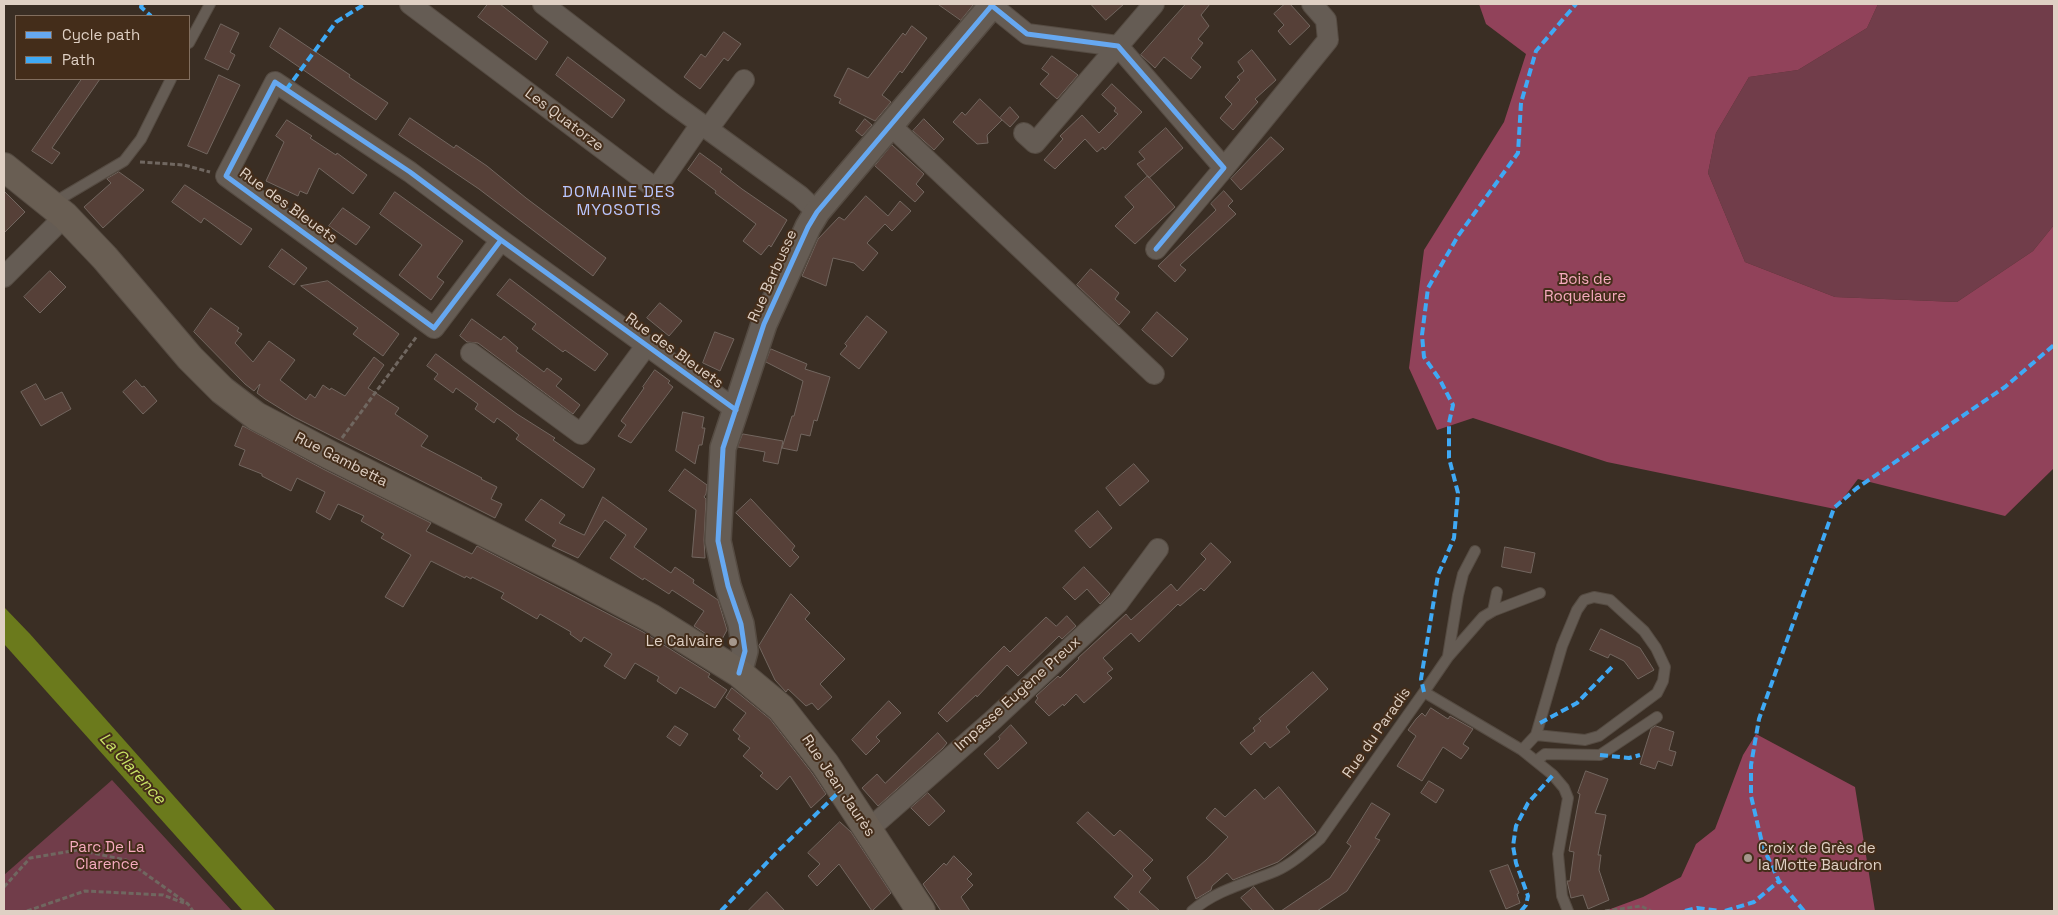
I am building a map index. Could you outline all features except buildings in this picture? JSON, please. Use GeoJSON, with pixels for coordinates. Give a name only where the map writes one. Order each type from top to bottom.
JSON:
{"type":"FeatureCollection","features":[{"type":"Feature","properties":{"kind":"main road","name":"Rue Gambetta"},"geometry":{"type":"LineString","coordinates":[[4,166],[58,210],[105,258],[190,358],[222,390],[256,416],[570,575],[650,618],[739,673]]}},
{"type":"Feature","properties":{"kind":"main road","name":"Rue Jean Jaurès"},"geometry":{"type":"LineString","coordinates":[[739,673],[780,708],[807,739],[826,764],[921,911]]}},
{"type":"Feature","properties":{"kind":"street","name":"Les Quatorze"},"geometry":{"type":"LineString","coordinates":[[410,4],[656,189],[704,126],[744,80]]}},
{"type":"Feature","properties":{"kind":"street"},"geometry":{"type":"LineString","coordinates":[[542,4],[800,196],[817,212]]}},
{"type":"Feature","properties":{"kind":"street"},"geometry":{"type":"LineString","coordinates":[[1024,132],[1035,143],[1154,4]]}},
{"type":"Feature","properties":{"kind":"street"},"geometry":{"type":"LineString","coordinates":[[1156,249],[1328,40],[1326,20],[1312,4]]}},
{"type":"Feature","properties":{"kind":"street"},"geometry":{"type":"LineString","coordinates":[[992,5],[1027,34],[1118,46],[1224,168]]}},
{"type":"Feature","properties":{"kind":"street","name":"Rue Barbusse"},"geometry":{"type":"LineString","coordinates":[[739,673],[746,650],[728,586],[718,541],[723,448],[764,324],[808,227],[817,212],[992,5]]}},
{"type":"Feature","properties":{"kind":"street","name":"Rue des Bleuets"},"geometry":{"type":"LineString","coordinates":[[426,323],[226,176],[275,82],[410,172],[736,410]]}},
{"type":"Feature","properties":{"kind":"street"},"geometry":{"type":"LineString","coordinates":[[890,125],[1154,374]]}},
{"type":"Feature","properties":{"kind":"street"},"geometry":{"type":"LineString","coordinates":[[4,276],[58,210]]}},
{"type":"Feature","properties":{"kind":"street"},"geometry":{"type":"LineString","coordinates":[[426,323],[434,328],[501,240]]}},
{"type":"Feature","properties":{"kind":"street"},"geometry":{"type":"LineString","coordinates":[[471,353],[581,434],[646,346]]}},
{"type":"Feature","properties":{"kind":"street","name":"Impasse Eugène Preux"},"geometry":{"type":"LineString","coordinates":[[868,830],[994,719],[1118,603],[1158,549]]}},
{"type":"Feature","properties":{"kind":"lane"},"geometry":{"type":"LineString","coordinates":[[190,41],[210,4]]}},
{"type":"Feature","properties":{"kind":"lane"},"geometry":{"type":"LineString","coordinates":[[58,210],[124,161],[141,139],[170,80]]}},
{"type":"Feature","properties":{"kind":"lane"},"geometry":{"type":"LineString","coordinates":[[1448,657],[1463,574],[1475,551]]}},
{"type":"Feature","properties":{"kind":"lane"},"geometry":{"type":"LineString","coordinates":[[1493,611],[1497,592]]}},
{"type":"Feature","properties":{"kind":"lane"},"geometry":{"type":"LineString","coordinates":[[1424,692],[1448,657],[1483,617],[1540,592]]}},
{"type":"Feature","properties":{"kind":"lane"},"geometry":{"type":"LineString","coordinates":[[1522,750],[1536,735],[1562,646],[1577,610],[1584,600],[1594,597],[1610,600],[1644,631],[1656,648],[1665,667],[1663,682],[1657,692],[1599,736],[1586,740],[1536,735]]}},
{"type":"Feature","properties":{"kind":"lane","name":"Rue du Paradis"},"geometry":{"type":"LineString","coordinates":[[1192,911],[1231,887],[1277,870],[1300,856],[1320,839],[1424,692],[1522,750],[1553,775],[1564,788],[1568,798],[1558,854],[1562,896],[1568,911]]}},
{"type":"Feature","properties":{"kind":"lane"},"geometry":{"type":"LineString","coordinates":[[1536,761],[1545,754],[1600,755],[1656,717]]}},
{"type":"Feature","properties":{"kind":"path"},"geometry":{"type":"LineString","coordinates":[[124,161],[184,165],[226,176]]}},
{"type":"Feature","properties":{"kind":"path"},"geometry":{"type":"LineString","coordinates":[[330,455],[426,323]]}},
{"type":"Feature","properties":{"kind":"path"},"geometry":{"type":"LineString","coordinates":[[4,887],[30,858],[78,850],[126,860],[188,904],[193,911]]}},
{"type":"Feature","properties":{"kind":"path"},"geometry":{"type":"LineString","coordinates":[[27,911],[85,892],[162,895],[188,904]]}},
{"type":"Feature","properties":{"kind":"path"},"geometry":{"type":"LineString","coordinates":[[1605,911],[1641,906],[1652,911]]}},
{"type":"Feature","properties":{"kind":"green space","name":"Bois de Roquelaure"},"geometry":{"type":"Polygon","coordinates":[[[1479,4],[1878,4],[1867,28],[1798,70],[1749,77],[1716,133],[1708,173],[1745,262],[1835,297],[1957,302],[2033,251],[2054,225],[2054,468],[2005,516],[1858,479],[1835,509],[1607,462],[1473,418],[1437,430],[1409,368],[1424,250],[1504,122],[1526,54],[1486,24],[1479,4]]]}},
{"type":"Feature","properties":{"kind":"green space"},"geometry":{"type":"Polygon","coordinates":[[[1878,4],[2054,4],[2054,225],[2033,251],[1957,302],[1835,297],[1745,262],[1708,173],[1716,133],[1749,77],[1798,70],[1867,28],[1878,4]]]}},
{"type":"Feature","properties":{"kind":"green space"},"geometry":{"type":"Polygon","coordinates":[[[1756,734],[1855,787],[1875,911],[1605,911],[1643,897],[1681,877],[1696,844],[1715,829],[1743,755],[1756,734]]]}},
{"type":"Feature","properties":{"kind":"green space","name":"Parc De La Clarence"},"geometry":{"type":"Polygon","coordinates":[[[112,780],[232,911],[4,911],[4,875],[112,780]]]}},
{"type":"Feature","properties":{"kind":"water","name":"La Clarence"},"geometry":{"type":"Polygon","coordinates":[[[4,607],[276,911],[243,911],[4,644],[4,607]]]}},
{"type":"Feature","properties":{"kind":"marked path"},"geometry":{"type":"LineString","coordinates":[[142,4],[141,7],[150,15]]}},
{"type":"Feature","properties":{"kind":"marked path"},"geometry":{"type":"LineString","coordinates":[[286,90],[336,22],[365,4]]}},
{"type":"Feature","properties":{"kind":"marked path"},"geometry":{"type":"LineString","coordinates":[[1424,692],[1421,679],[1438,575],[1454,538],[1458,493],[1449,458],[1449,423],[1453,405],[1440,380],[1424,357],[1422,335],[1428,288],[1458,236],[1518,153],[1521,103],[1536,51],[1576,4]]}},
{"type":"Feature","properties":{"kind":"marked path"},"geometry":{"type":"LineString","coordinates":[[1804,911],[1779,881],[1763,847],[1751,796],[1751,765],[1759,719],[1834,508],[1857,488],[2005,387],[2054,345]]}},
{"type":"Feature","properties":{"kind":"marked path"},"geometry":{"type":"LineString","coordinates":[[1540,723],[1577,703],[1614,665]]}},
{"type":"Feature","properties":{"kind":"marked path"},"geometry":{"type":"LineString","coordinates":[[1600,755],[1629,758],[1640,755]]}},
{"type":"Feature","properties":{"kind":"marked path"},"geometry":{"type":"LineString","coordinates":[[1521,911],[1526,905],[1528,896],[1516,863],[1513,846],[1516,826],[1528,803],[1553,775]]}},
{"type":"Feature","properties":{"kind":"marked path"},"geometry":{"type":"LineString","coordinates":[[721,911],[778,851],[842,789]]}},
{"type":"Feature","properties":{"kind":"marked path"},"geometry":{"type":"LineString","coordinates":[[1725,911],[1754,902],[1779,881]]}},
{"type":"Feature","properties":{"kind":"marked path"},"geometry":{"type":"LineString","coordinates":[[1685,911],[1697,908],[1720,911]]}},
{"type":"Feature","properties":{"kind":"cycle path"},"geometry":{"type":"LineString","coordinates":[[739,673],[745,651],[741,624],[728,586],[718,541],[723,448],[764,324],[808,227],[817,212],[993,4]]}},
{"type":"Feature","properties":{"kind":"cycle path"},"geometry":{"type":"LineString","coordinates":[[991,5],[1027,34],[1118,46],[1224,168],[1156,249]]}},
{"type":"Feature","properties":{"kind":"cycle path"},"geometry":{"type":"LineString","coordinates":[[501,240],[434,328],[226,176],[275,82],[410,172],[736,410]]}},
{"type":"Feature","properties":{"kind":"place","name":"Le Calvaire"},"geometry":{"type":"Point","coordinates":[733,642]}},
{"type":"Feature","properties":{"kind":"place","name":"Croix de Grès de la Motte Baudron"},"geometry":{"type":"Point","coordinates":[1748,858]}},
{"type":"Feature","properties":{"kind":"district","name":"DOMAINE DES MYOSOTIS"},"geometry":{"type":"Point","coordinates":[619,202]}}]}
